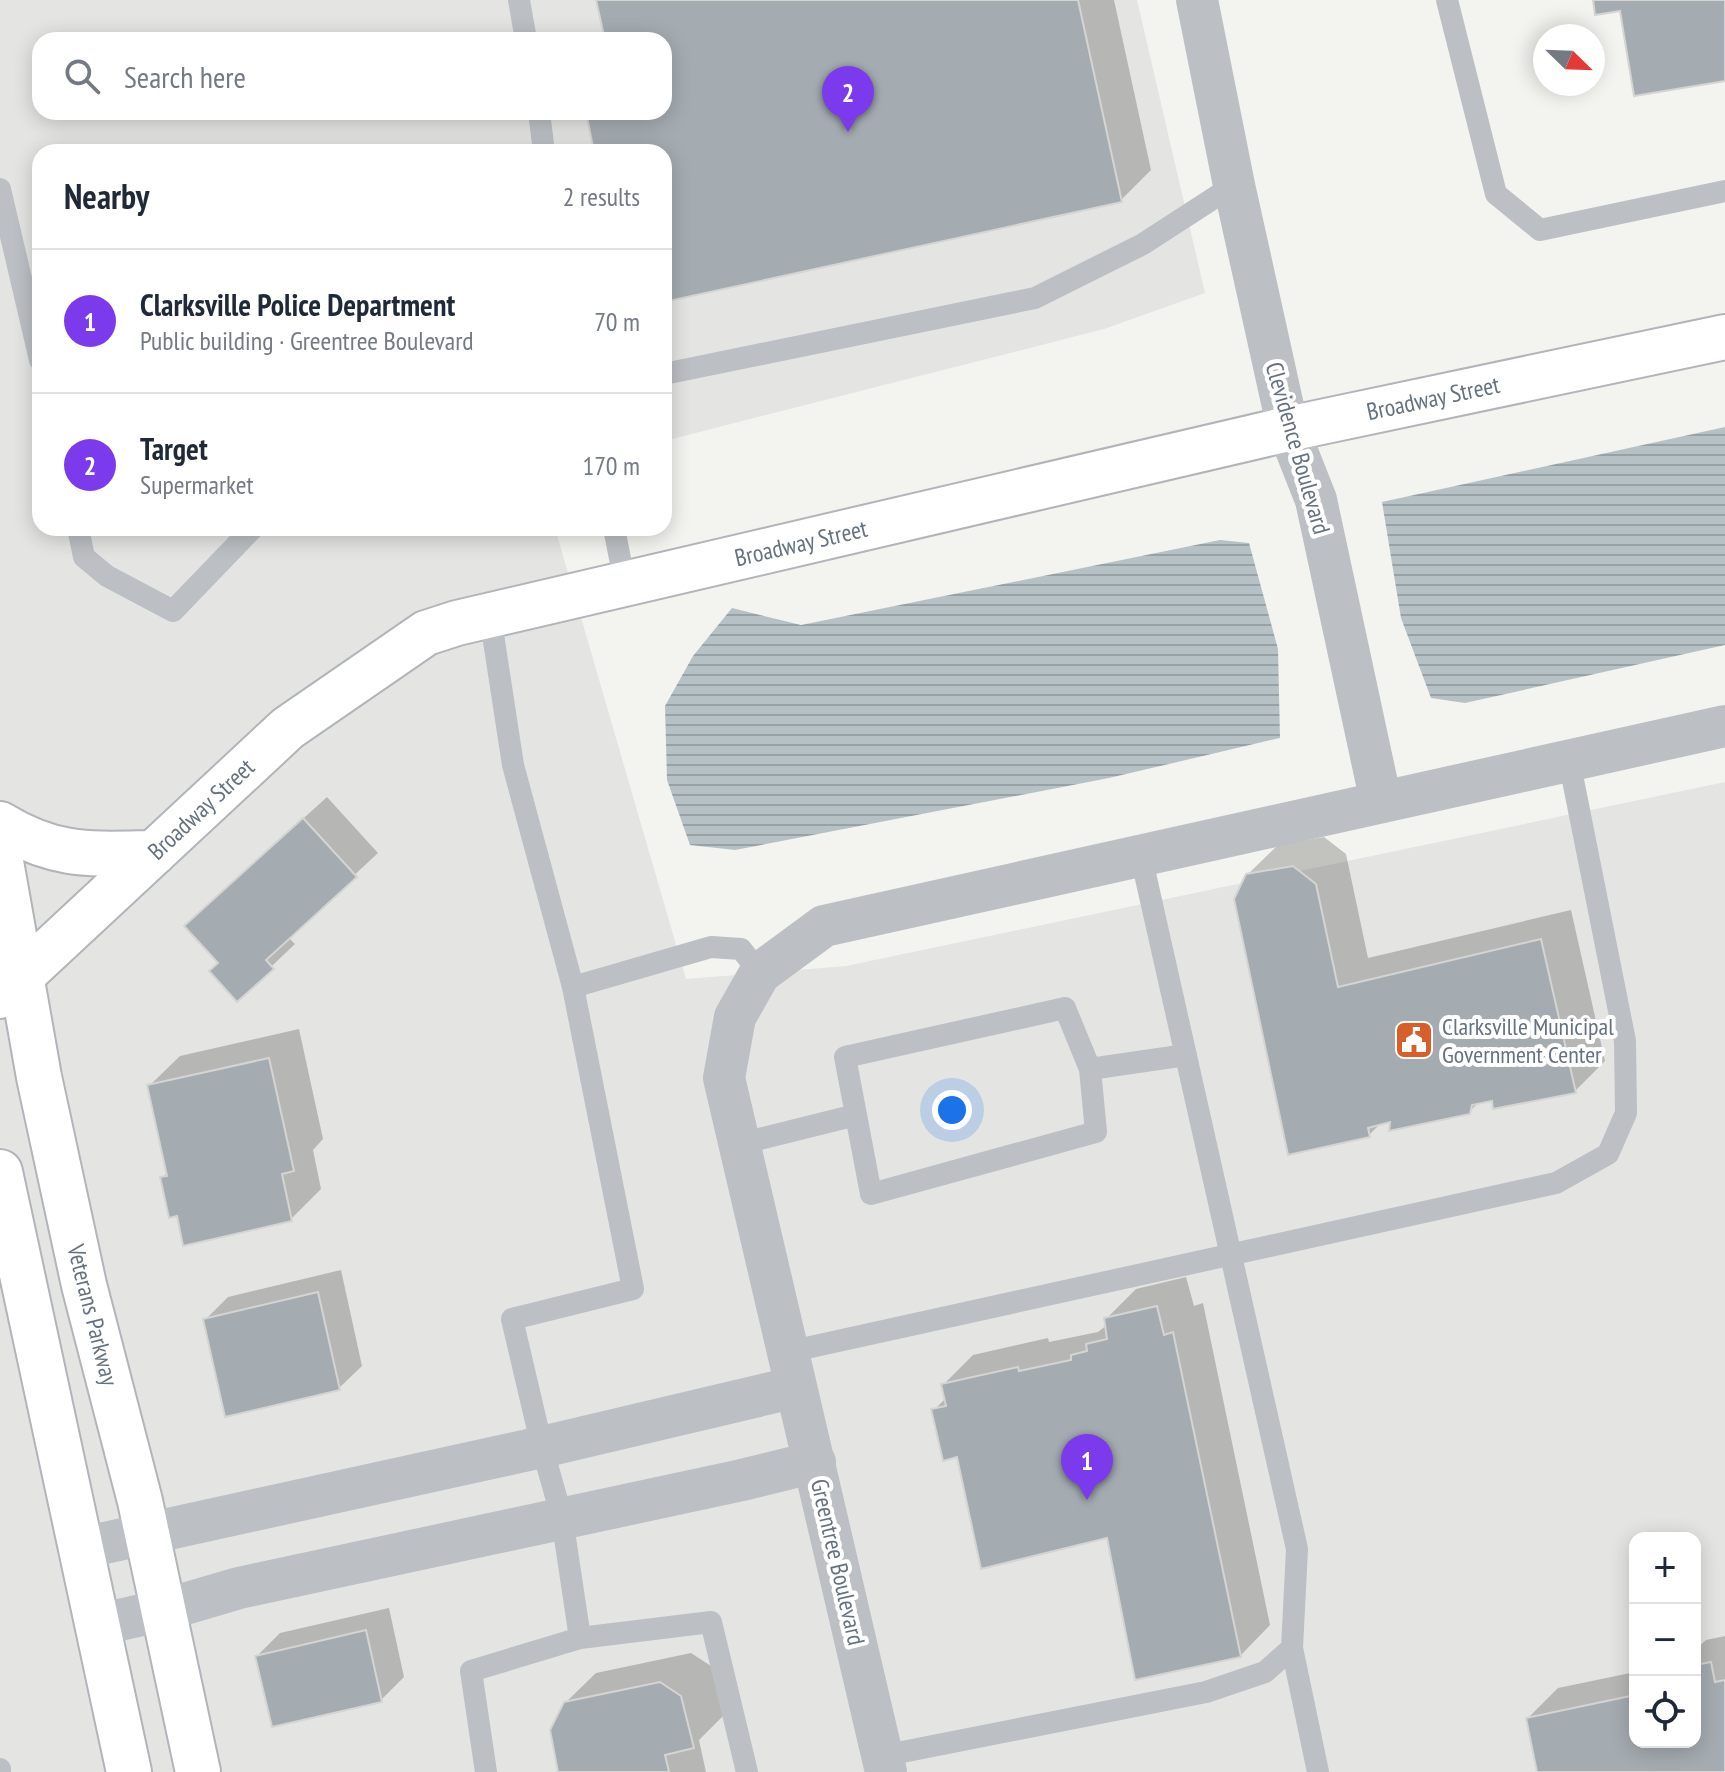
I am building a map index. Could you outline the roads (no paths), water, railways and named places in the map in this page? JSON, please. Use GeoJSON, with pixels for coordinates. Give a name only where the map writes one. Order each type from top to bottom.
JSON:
{"type":"FeatureCollection","features":[{"type":"Feature","properties":{"kind":"main road","name":"Broadway Street"},"geometry":{"type":"LineString","coordinates":[[11,986],[288,728],[426,633],[490,615],[1288,429],[1725,337]]}},
{"type":"Feature","properties":{"kind":"main road"},"geometry":{"type":"LineString","coordinates":[[0,824],[23,838],[59,851],[154,853]]}},
{"type":"Feature","properties":{"kind":"main road","name":"Veterans Parkway"},"geometry":{"type":"LineString","coordinates":[[0,856],[11,986],[39,1077],[84,1285],[148,1534],[198,1772]]}},
{"type":"Feature","properties":{"kind":"main road"},"geometry":{"type":"LineString","coordinates":[[2,1190],[129,1772]]}},
{"type":"Feature","properties":{"kind":"street","name":"Clevidence Boulevard"},"geometry":{"type":"LineString","coordinates":[[1197,0],[1288,429],[1316,500],[1381,802]]}},
{"type":"Feature","properties":{"kind":"street"},"geometry":{"type":"LineString","coordinates":[[760,973],[824,926],[1725,726]]}},
{"type":"Feature","properties":{"kind":"street","name":"Greentree Boulevard"},"geometry":{"type":"LineString","coordinates":[[760,973],[735,1017],[724,1078],[884,1764]]}},
{"type":"Feature","properties":{"kind":"street"},"geometry":{"type":"LineString","coordinates":[[82,1548],[542,1447],[792,1369]]}},
{"type":"Feature","properties":{"kind":"street"},"geometry":{"type":"LineString","coordinates":[[97,1625],[239,1588],[815,1462]]}},
{"type":"Feature","properties":{"kind":"lane"},"geometry":{"type":"LineString","coordinates":[[519,0],[525,32]]}},
{"type":"Feature","properties":{"kind":"lane"},"geometry":{"type":"LineString","coordinates":[[1447,0],[1496,194],[1540,230],[1725,191]]}},
{"type":"Feature","properties":{"kind":"lane"},"geometry":{"type":"LineString","coordinates":[[540,120],[543,144]]}},
{"type":"Feature","properties":{"kind":"lane"},"geometry":{"type":"LineString","coordinates":[[672,372],[1035,298],[1143,244],[1234,185]]}},
{"type":"Feature","properties":{"kind":"lane"},"geometry":{"type":"LineString","coordinates":[[0,189],[32,326]]}},
{"type":"Feature","properties":{"kind":"lane"},"geometry":{"type":"LineString","coordinates":[[80,536],[84,557],[107,576],[173,611],[245,536]]}},
{"type":"Feature","properties":{"kind":"lane"},"geometry":{"type":"LineString","coordinates":[[616,536],[625,584]]}},
{"type":"Feature","properties":{"kind":"lane"},"geometry":{"type":"LineString","coordinates":[[490,615],[513,765],[573,987],[633,1289],[512,1319],[562,1518],[580,1638]]}},
{"type":"Feature","properties":{"kind":"lane"},"geometry":{"type":"LineString","coordinates":[[792,1369],[1231,1255],[1556,1183],[1608,1154],[1626,1113],[1625,1041],[1569,760]]}},
{"type":"Feature","properties":{"kind":"lane"},"geometry":{"type":"LineString","coordinates":[[1141,856],[1297,1549],[1292,1648],[1318,1772]]}},
{"type":"Feature","properties":{"kind":"lane"},"geometry":{"type":"LineString","coordinates":[[573,987],[711,947],[741,949],[760,973]]}},
{"type":"Feature","properties":{"kind":"lane"},"geometry":{"type":"LineString","coordinates":[[1065,1008],[1090,1069],[1096,1132],[871,1194],[845,1057],[1065,1008]]}},
{"type":"Feature","properties":{"kind":"lane"},"geometry":{"type":"LineString","coordinates":[[1090,1069],[1186,1055]]}},
{"type":"Feature","properties":{"kind":"lane"},"geometry":{"type":"LineString","coordinates":[[739,1144],[856,1115]]}},
{"type":"Feature","properties":{"kind":"lane"},"geometry":{"type":"LineString","coordinates":[[486,1772],[471,1671],[580,1638],[711,1622],[747,1772]]}},
{"type":"Feature","properties":{"kind":"lane"},"geometry":{"type":"LineString","coordinates":[[884,1764],[1206,1692],[1265,1672],[1292,1648]]}},
{"type":"Feature","properties":{"kind":"place","name":"Target"},"geometry":{"type":"Point","coordinates":[848,132]}},
{"type":"Feature","properties":{"kind":"place","name":"Clarksville Municipal Government Center"},"geometry":{"type":"Point","coordinates":[1414,1040]}},
{"type":"Feature","properties":{"kind":"place","name":"Clarksville Police Department"},"geometry":{"type":"Point","coordinates":[1087,1500]}}]}
